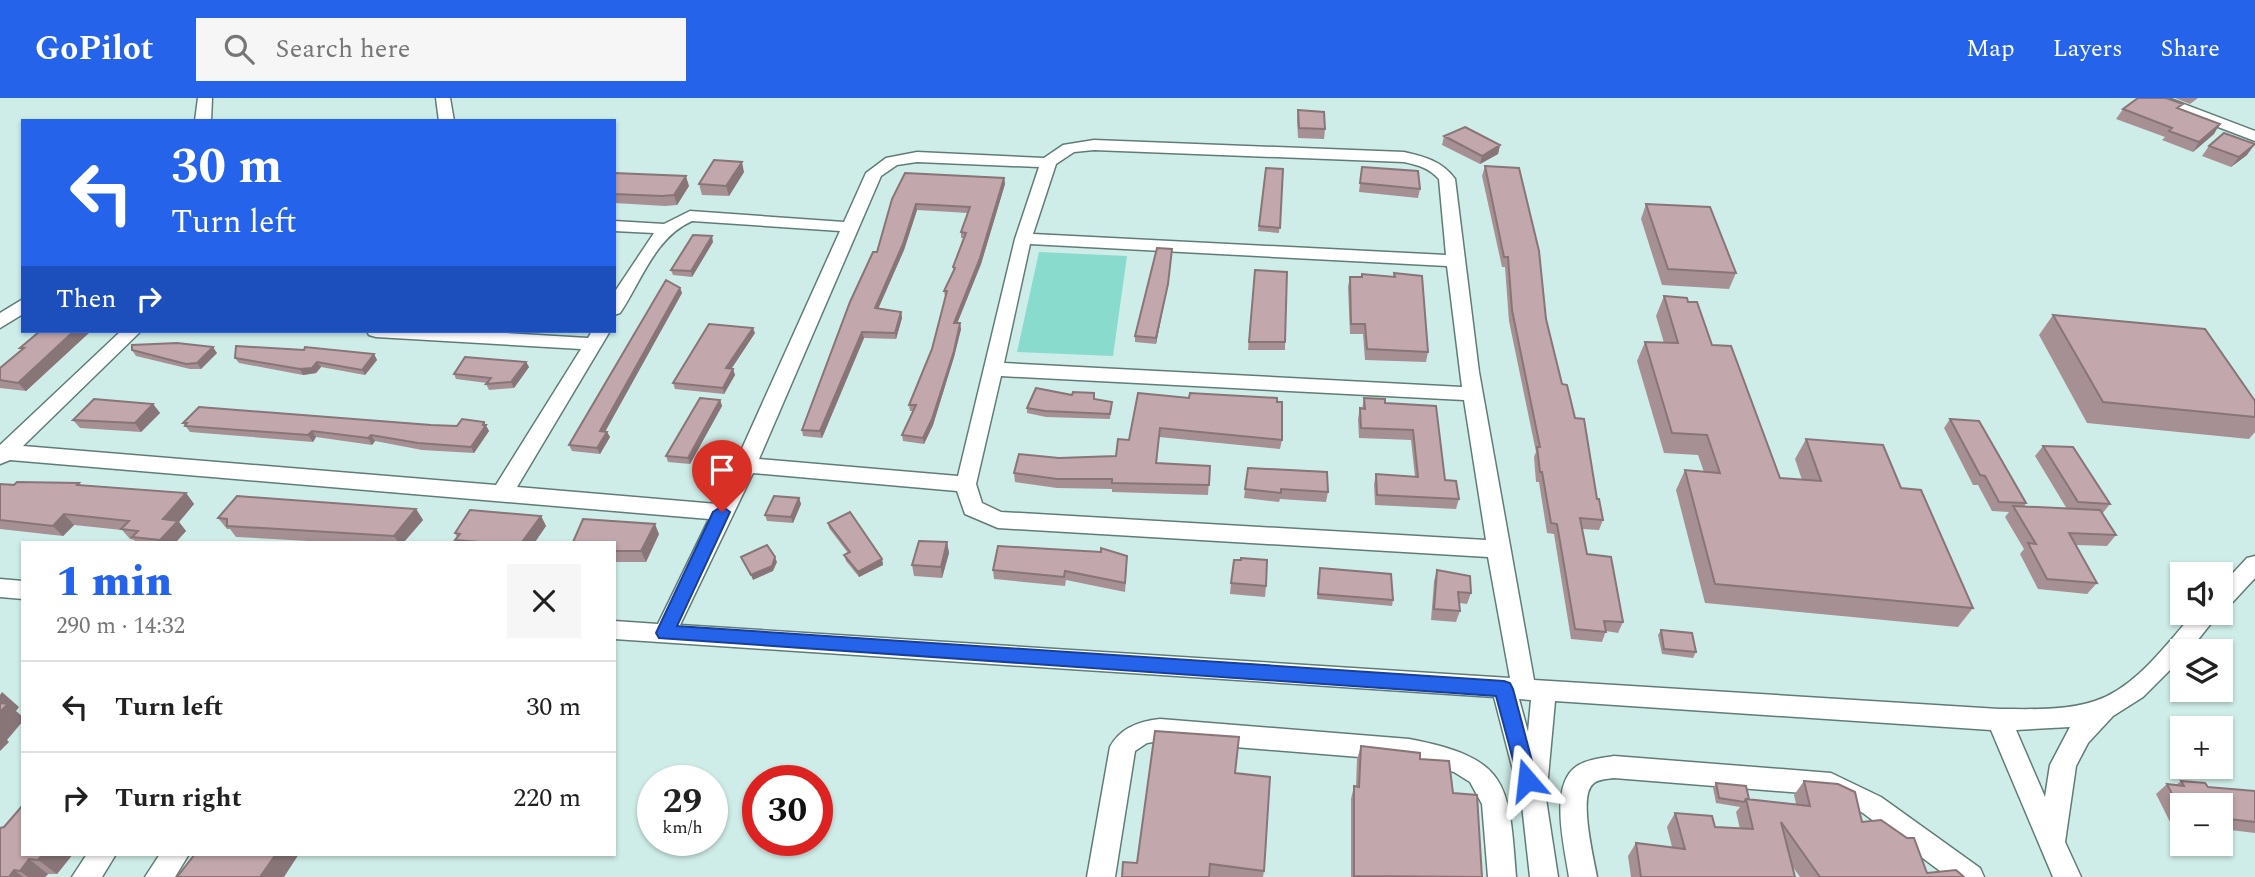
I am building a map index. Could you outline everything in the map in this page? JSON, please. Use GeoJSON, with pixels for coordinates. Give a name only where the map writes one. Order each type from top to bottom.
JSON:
{"type":"FeatureCollection","features":[{"type":"Feature","properties":{"kind":"street"},"geometry":{"type":"LineString","coordinates":[[203,119],[205,98]]}},
{"type":"Feature","properties":{"kind":"street"},"geometry":{"type":"LineString","coordinates":[[443,98],[447,119]]}},
{"type":"Feature","properties":{"kind":"street"},"geometry":{"type":"LineString","coordinates":[[2155,98],[2255,136]]}},
{"type":"Feature","properties":{"kind":"street"},"geometry":{"type":"LineString","coordinates":[[1497,549],[998,520],[973,508],[966,484],[992,369],[1023,239],[1048,163],[1055,153],[1071,147],[1094,145],[1404,157],[1423,160],[1440,169],[1447,179],[1454,261],[1472,394],[1497,549],[1524,690],[1544,877]]}},
{"type":"Feature","properties":{"kind":"street"},"geometry":{"type":"LineString","coordinates":[[665,633],[746,466],[874,173],[892,161],[916,157],[1048,163]]}},
{"type":"Feature","properties":{"kind":"street"},"geometry":{"type":"LineString","coordinates":[[616,306],[665,229],[677,219],[690,216],[851,227]]}},
{"type":"Feature","properties":{"kind":"street"},"geometry":{"type":"LineString","coordinates":[[616,226],[665,229]]}},
{"type":"Feature","properties":{"kind":"street"},"geometry":{"type":"LineString","coordinates":[[1023,239],[1454,261]]}},
{"type":"Feature","properties":{"kind":"street"},"geometry":{"type":"LineString","coordinates":[[0,322],[21,306]]}},
{"type":"Feature","properties":{"kind":"street"},"geometry":{"type":"LineString","coordinates":[[2,455],[130,333]]}},
{"type":"Feature","properties":{"kind":"street"},"geometry":{"type":"LineString","coordinates":[[450,333],[597,337],[503,492]]}},
{"type":"Feature","properties":{"kind":"street"},"geometry":{"type":"LineString","coordinates":[[992,369],[1472,394]]}},
{"type":"Feature","properties":{"kind":"street"},"geometry":{"type":"LineString","coordinates":[[2,455],[503,492],[722,512]]}},
{"type":"Feature","properties":{"kind":"street"},"geometry":{"type":"LineString","coordinates":[[746,466],[966,484]]}},
{"type":"Feature","properties":{"kind":"street"},"geometry":{"type":"LineString","coordinates":[[2233,587],[2255,564]]}},
{"type":"Feature","properties":{"kind":"street"},"geometry":{"type":"LineString","coordinates":[[0,588],[21,590]]}},
{"type":"Feature","properties":{"kind":"street"},"geometry":{"type":"LineString","coordinates":[[2052,843],[2063,765],[2079,735],[2105,708],[2135,689],[2197,625]]}},
{"type":"Feature","properties":{"kind":"street"},"geometry":{"type":"LineString","coordinates":[[616,630],[1999,720],[2046,720],[2105,708]]}},
{"type":"Feature","properties":{"kind":"street"},"geometry":{"type":"LineString","coordinates":[[1524,690],[1519,756],[1535,805]]}},
{"type":"Feature","properties":{"kind":"street"},"geometry":{"type":"LineString","coordinates":[[1999,720],[2067,877]]}},
{"type":"Feature","properties":{"kind":"street"},"geometry":{"type":"LineString","coordinates":[[1101,877],[1123,747],[1131,738],[1146,731],[1160,730],[1409,750],[1448,757],[1469,765],[1485,781],[1496,800],[1502,877]]}},
{"type":"Feature","properties":{"kind":"street"},"geometry":{"type":"LineString","coordinates":[[1583,877],[1573,803],[1574,787],[1581,777],[1596,769],[1614,767],[1831,784],[1872,805],[1970,877]]}},
{"type":"Feature","properties":{"kind":"street"},"geometry":{"type":"LineString","coordinates":[[86,877],[102,856]]}},
{"type":"Feature","properties":{"kind":"street"},"geometry":{"type":"LineString","coordinates":[[159,877],[175,856]]}},
{"type":"Feature","properties":{"kind":"green space"},"geometry":{"type":"Polygon","coordinates":[[[1039,252],[1127,256],[1113,356],[1017,352],[1039,252]]]}},
{"type":"Feature","properties":{"kind":"building"},"geometry":{"type":"Polygon","coordinates":[[[2138,98],[2166,98],[2183,104],[2177,108],[2220,124],[2199,142],[2123,109],[2138,98]]]}},
{"type":"Feature","properties":{"kind":"building"},"geometry":{"type":"Polygon","coordinates":[[[1298,110],[1324,112],[1325,129],[1299,128],[1298,110]]]}},
{"type":"Feature","properties":{"kind":"building"},"geometry":{"type":"Polygon","coordinates":[[[1465,127],[1500,145],[1482,156],[1444,136],[1465,127]]]}},
{"type":"Feature","properties":{"kind":"building"},"geometry":{"type":"Polygon","coordinates":[[[2224,133],[2255,144],[2239,157],[2209,146],[2224,133]]]}},
{"type":"Feature","properties":{"kind":"building"},"geometry":{"type":"Polygon","coordinates":[[[714,160],[742,162],[726,186],[699,184],[714,160]]]}},
{"type":"Feature","properties":{"kind":"building"},"geometry":{"type":"Polygon","coordinates":[[[1485,166],[1519,168],[1539,251],[1546,319],[1562,384],[1567,385],[1575,418],[1584,419],[1603,520],[1580,518],[1587,554],[1611,557],[1623,622],[1604,621],[1606,632],[1575,629],[1557,524],[1551,523],[1540,472],[1537,447],[1540,447],[1512,310],[1508,257],[1504,257],[1485,166]]]}},
{"type":"Feature","properties":{"kind":"building"},"geometry":{"type":"Polygon","coordinates":[[[1362,167],[1418,171],[1420,189],[1360,183],[1362,167]]]}},
{"type":"Feature","properties":{"kind":"building"},"geometry":{"type":"Polygon","coordinates":[[[1266,168],[1283,169],[1280,228],[1259,226],[1266,168]]]}},
{"type":"Feature","properties":{"kind":"building"},"geometry":{"type":"Polygon","coordinates":[[[616,173],[686,176],[674,195],[616,194],[616,173]]]}},
{"type":"Feature","properties":{"kind":"building"},"geometry":{"type":"Polygon","coordinates":[[[905,173],[1004,178],[980,258],[954,323],[960,323],[954,351],[932,419],[923,438],[902,435],[916,405],[909,405],[932,349],[947,291],[944,291],[955,268],[953,267],[966,233],[961,232],[970,207],[916,204],[903,244],[875,308],[901,312],[895,333],[862,332],[820,431],[802,430],[850,302],[873,252],[877,252],[892,199],[905,173]]]}},
{"type":"Feature","properties":{"kind":"building"},"geometry":{"type":"Polygon","coordinates":[[[1646,204],[1710,207],[1736,273],[1668,269],[1646,204]]]}},
{"type":"Feature","properties":{"kind":"building"},"geometry":{"type":"Polygon","coordinates":[[[693,235],[712,236],[691,271],[671,270],[693,235]]]}},
{"type":"Feature","properties":{"kind":"building"},"geometry":{"type":"Polygon","coordinates":[[[1157,248],[1172,249],[1168,284],[1156,338],[1135,336],[1157,248]]]}},
{"type":"Feature","properties":{"kind":"building"},"geometry":{"type":"Polygon","coordinates":[[[1255,270],[1287,272],[1285,342],[1249,342],[1255,270]]]}},
{"type":"Feature","properties":{"kind":"building"},"geometry":{"type":"Polygon","coordinates":[[[1394,273],[1422,276],[1428,352],[1367,349],[1365,324],[1351,324],[1350,277],[1362,277],[1362,274],[1395,277],[1394,273]]]}},
{"type":"Feature","properties":{"kind":"building"},"geometry":{"type":"Polygon","coordinates":[[[666,280],[680,288],[600,431],[607,432],[597,448],[569,445],[666,280]]]}},
{"type":"Feature","properties":{"kind":"building"},"geometry":{"type":"Polygon","coordinates":[[[1664,296],[1687,298],[1688,302],[1697,302],[1712,345],[1731,346],[1780,478],[1821,481],[1806,439],[1883,445],[1901,488],[1921,490],[1973,608],[1715,584],[1685,470],[1720,473],[1707,435],[1672,433],[1645,342],[1678,343],[1664,296]]]}},
{"type":"Feature","properties":{"kind":"building"},"geometry":{"type":"Polygon","coordinates":[[[2053,315],[2205,329],[2255,401],[2255,417],[2103,402],[2053,315]]]}},
{"type":"Feature","properties":{"kind":"building"},"geometry":{"type":"Polygon","coordinates":[[[709,324],[753,328],[726,368],[733,369],[723,388],[673,383],[709,324]]]}},
{"type":"Feature","properties":{"kind":"building"},"geometry":{"type":"Polygon","coordinates":[[[38,333],[72,333],[18,383],[0,380],[0,368],[24,348],[20,348],[38,333]]]}},
{"type":"Feature","properties":{"kind":"building"},"geometry":{"type":"Polygon","coordinates":[[[177,343],[213,347],[197,363],[186,364],[132,350],[132,345],[177,343]]]}},
{"type":"Feature","properties":{"kind":"building"},"geometry":{"type":"Polygon","coordinates":[[[236,346],[304,350],[305,347],[374,354],[362,370],[317,362],[312,368],[300,369],[235,358],[236,346]]]}},
{"type":"Feature","properties":{"kind":"building"},"geometry":{"type":"Polygon","coordinates":[[[465,357],[526,362],[511,382],[486,384],[491,378],[454,374],[465,357]]]}},
{"type":"Feature","properties":{"kind":"building"},"geometry":{"type":"Polygon","coordinates":[[[1036,388],[1072,395],[1073,392],[1094,393],[1094,399],[1112,402],[1110,414],[1027,408],[1036,388]]]}},
{"type":"Feature","properties":{"kind":"building"},"geometry":{"type":"Polygon","coordinates":[[[1138,393],[1189,398],[1190,393],[1277,398],[1277,402],[1282,402],[1282,440],[1160,428],[1156,463],[1210,466],[1209,485],[1112,483],[1112,479],[1057,479],[1014,473],[1019,454],[1059,458],[1116,456],[1118,439],[1129,440],[1138,393]]]}},
{"type":"Feature","properties":{"kind":"building"},"geometry":{"type":"Polygon","coordinates":[[[700,398],[720,400],[688,458],[666,456],[700,398]]]}},
{"type":"Feature","properties":{"kind":"building"},"geometry":{"type":"Polygon","coordinates":[[[1364,398],[1385,399],[1385,403],[1436,406],[1445,480],[1456,481],[1459,499],[1377,495],[1376,474],[1418,477],[1413,430],[1361,428],[1360,408],[1365,409],[1364,398]]]}},
{"type":"Feature","properties":{"kind":"building"},"geometry":{"type":"Polygon","coordinates":[[[94,399],[153,404],[135,423],[73,420],[94,399]]]}},
{"type":"Feature","properties":{"kind":"building"},"geometry":{"type":"Polygon","coordinates":[[[199,407],[431,425],[457,426],[462,419],[484,422],[483,425],[486,425],[471,447],[418,443],[371,435],[368,438],[312,431],[308,435],[185,426],[187,423],[183,423],[199,407]]]}},
{"type":"Feature","properties":{"kind":"building"},"geometry":{"type":"Polygon","coordinates":[[[1950,419],[1979,421],[2026,503],[1999,502],[1985,476],[1980,475],[1950,419]]]}},
{"type":"Feature","properties":{"kind":"building"},"geometry":{"type":"Polygon","coordinates":[[[2043,446],[2073,447],[2110,504],[2078,502],[2043,446]]]}},
{"type":"Feature","properties":{"kind":"building"},"geometry":{"type":"Polygon","coordinates":[[[1248,468],[1327,472],[1328,492],[1281,489],[1281,493],[1245,489],[1248,468]]]}},
{"type":"Feature","properties":{"kind":"building"},"geometry":{"type":"Polygon","coordinates":[[[17,482],[79,483],[77,485],[186,493],[163,519],[178,521],[160,540],[132,537],[138,531],[121,529],[129,521],[64,514],[53,526],[0,520],[0,484],[14,485],[17,482]]]}},
{"type":"Feature","properties":{"kind":"building"},"geometry":{"type":"Polygon","coordinates":[[[237,496],[416,509],[394,536],[227,526],[227,519],[218,518],[237,496]]]}},
{"type":"Feature","properties":{"kind":"building"},"geometry":{"type":"Polygon","coordinates":[[[774,496],[799,498],[791,517],[765,515],[774,496]]]}},
{"type":"Feature","properties":{"kind":"building"},"geometry":{"type":"Polygon","coordinates":[[[2013,506],[2100,510],[2116,535],[2069,533],[2097,583],[2047,579],[2028,543],[2036,544],[2013,506]]]}},
{"type":"Feature","properties":{"kind":"building"},"geometry":{"type":"Polygon","coordinates":[[[470,510],[541,516],[523,541],[455,540],[460,534],[455,533],[470,510]]]}},
{"type":"Feature","properties":{"kind":"building"},"geometry":{"type":"Polygon","coordinates":[[[850,512],[882,559],[858,572],[844,555],[850,552],[828,523],[850,512]]]}},
{"type":"Feature","properties":{"kind":"building"},"geometry":{"type":"Polygon","coordinates":[[[583,519],[655,524],[641,551],[616,551],[616,541],[573,541],[583,519]]]}},
{"type":"Feature","properties":{"kind":"building"},"geometry":{"type":"Polygon","coordinates":[[[919,541],[947,542],[941,567],[912,565],[919,541]]]}},
{"type":"Feature","properties":{"kind":"building"},"geometry":{"type":"Polygon","coordinates":[[[767,545],[775,557],[772,566],[751,575],[741,557],[767,545]]]}},
{"type":"Feature","properties":{"kind":"building"},"geometry":{"type":"Polygon","coordinates":[[[998,546],[1101,552],[1101,548],[1127,556],[1125,583],[1065,571],[1064,577],[993,570],[998,546]]]}},
{"type":"Feature","properties":{"kind":"building"},"geometry":{"type":"Polygon","coordinates":[[[1234,560],[1267,560],[1266,586],[1231,583],[1234,560]]]}},
{"type":"Feature","properties":{"kind":"building"},"geometry":{"type":"Polygon","coordinates":[[[1320,568],[1391,574],[1393,600],[1318,594],[1320,568]]]}},
{"type":"Feature","properties":{"kind":"building"},"geometry":{"type":"Polygon","coordinates":[[[1437,570],[1470,576],[1471,593],[1458,592],[1460,611],[1434,609],[1437,570]]]}},
{"type":"Feature","properties":{"kind":"building"},"geometry":{"type":"Polygon","coordinates":[[[1661,630],[1692,633],[1696,652],[1664,649],[1661,630]]]}},
{"type":"Feature","properties":{"kind":"building"},"geometry":{"type":"Polygon","coordinates":[[[0,703],[8,704],[0,712],[0,703]]]}},
{"type":"Feature","properties":{"kind":"building"},"geometry":{"type":"Polygon","coordinates":[[[1155,731],[1239,737],[1235,773],[1270,777],[1264,871],[1210,864],[1209,877],[1122,877],[1123,862],[1137,863],[1155,731]]]}},
{"type":"Feature","properties":{"kind":"building"},"geometry":{"type":"Polygon","coordinates":[[[1361,746],[1420,753],[1420,759],[1449,761],[1453,793],[1477,795],[1482,877],[1354,876],[1354,786],[1359,787],[1361,746]]]}},
{"type":"Feature","properties":{"kind":"building"},"geometry":{"type":"Polygon","coordinates":[[[1804,781],[1838,784],[1855,792],[1862,822],[1881,820],[1907,838],[1914,838],[1927,873],[1956,870],[1964,877],[1820,877],[1781,822],[1795,877],[1641,877],[1636,843],[1685,849],[1675,813],[1712,816],[1715,827],[1753,829],[1746,799],[1810,806],[1804,781]]]}},
{"type":"Feature","properties":{"kind":"building"},"geometry":{"type":"Polygon","coordinates":[[[2181,781],[2205,783],[2208,787],[2255,791],[2255,822],[2233,820],[2233,793],[2172,793],[2167,784],[2184,786],[2181,781]]]}},
{"type":"Feature","properties":{"kind":"building"},"geometry":{"type":"Polygon","coordinates":[[[1716,783],[1746,786],[1749,799],[1744,802],[1719,798],[1716,783]]]}},
{"type":"Feature","properties":{"kind":"building"},"geometry":{"type":"Polygon","coordinates":[[[21,807],[21,856],[41,856],[38,860],[29,859],[20,871],[14,870],[9,877],[0,877],[0,828],[21,807]]]}},
{"type":"Feature","properties":{"kind":"building"},"geometry":{"type":"Polygon","coordinates":[[[193,856],[275,856],[260,877],[177,877],[193,856]]]}},
{"type":"Feature","properties":{"kind":"route"},"geometry":{"type":"LineString","coordinates":[[722,512],[665,633],[1504,689],[1527,780]]}}]}
